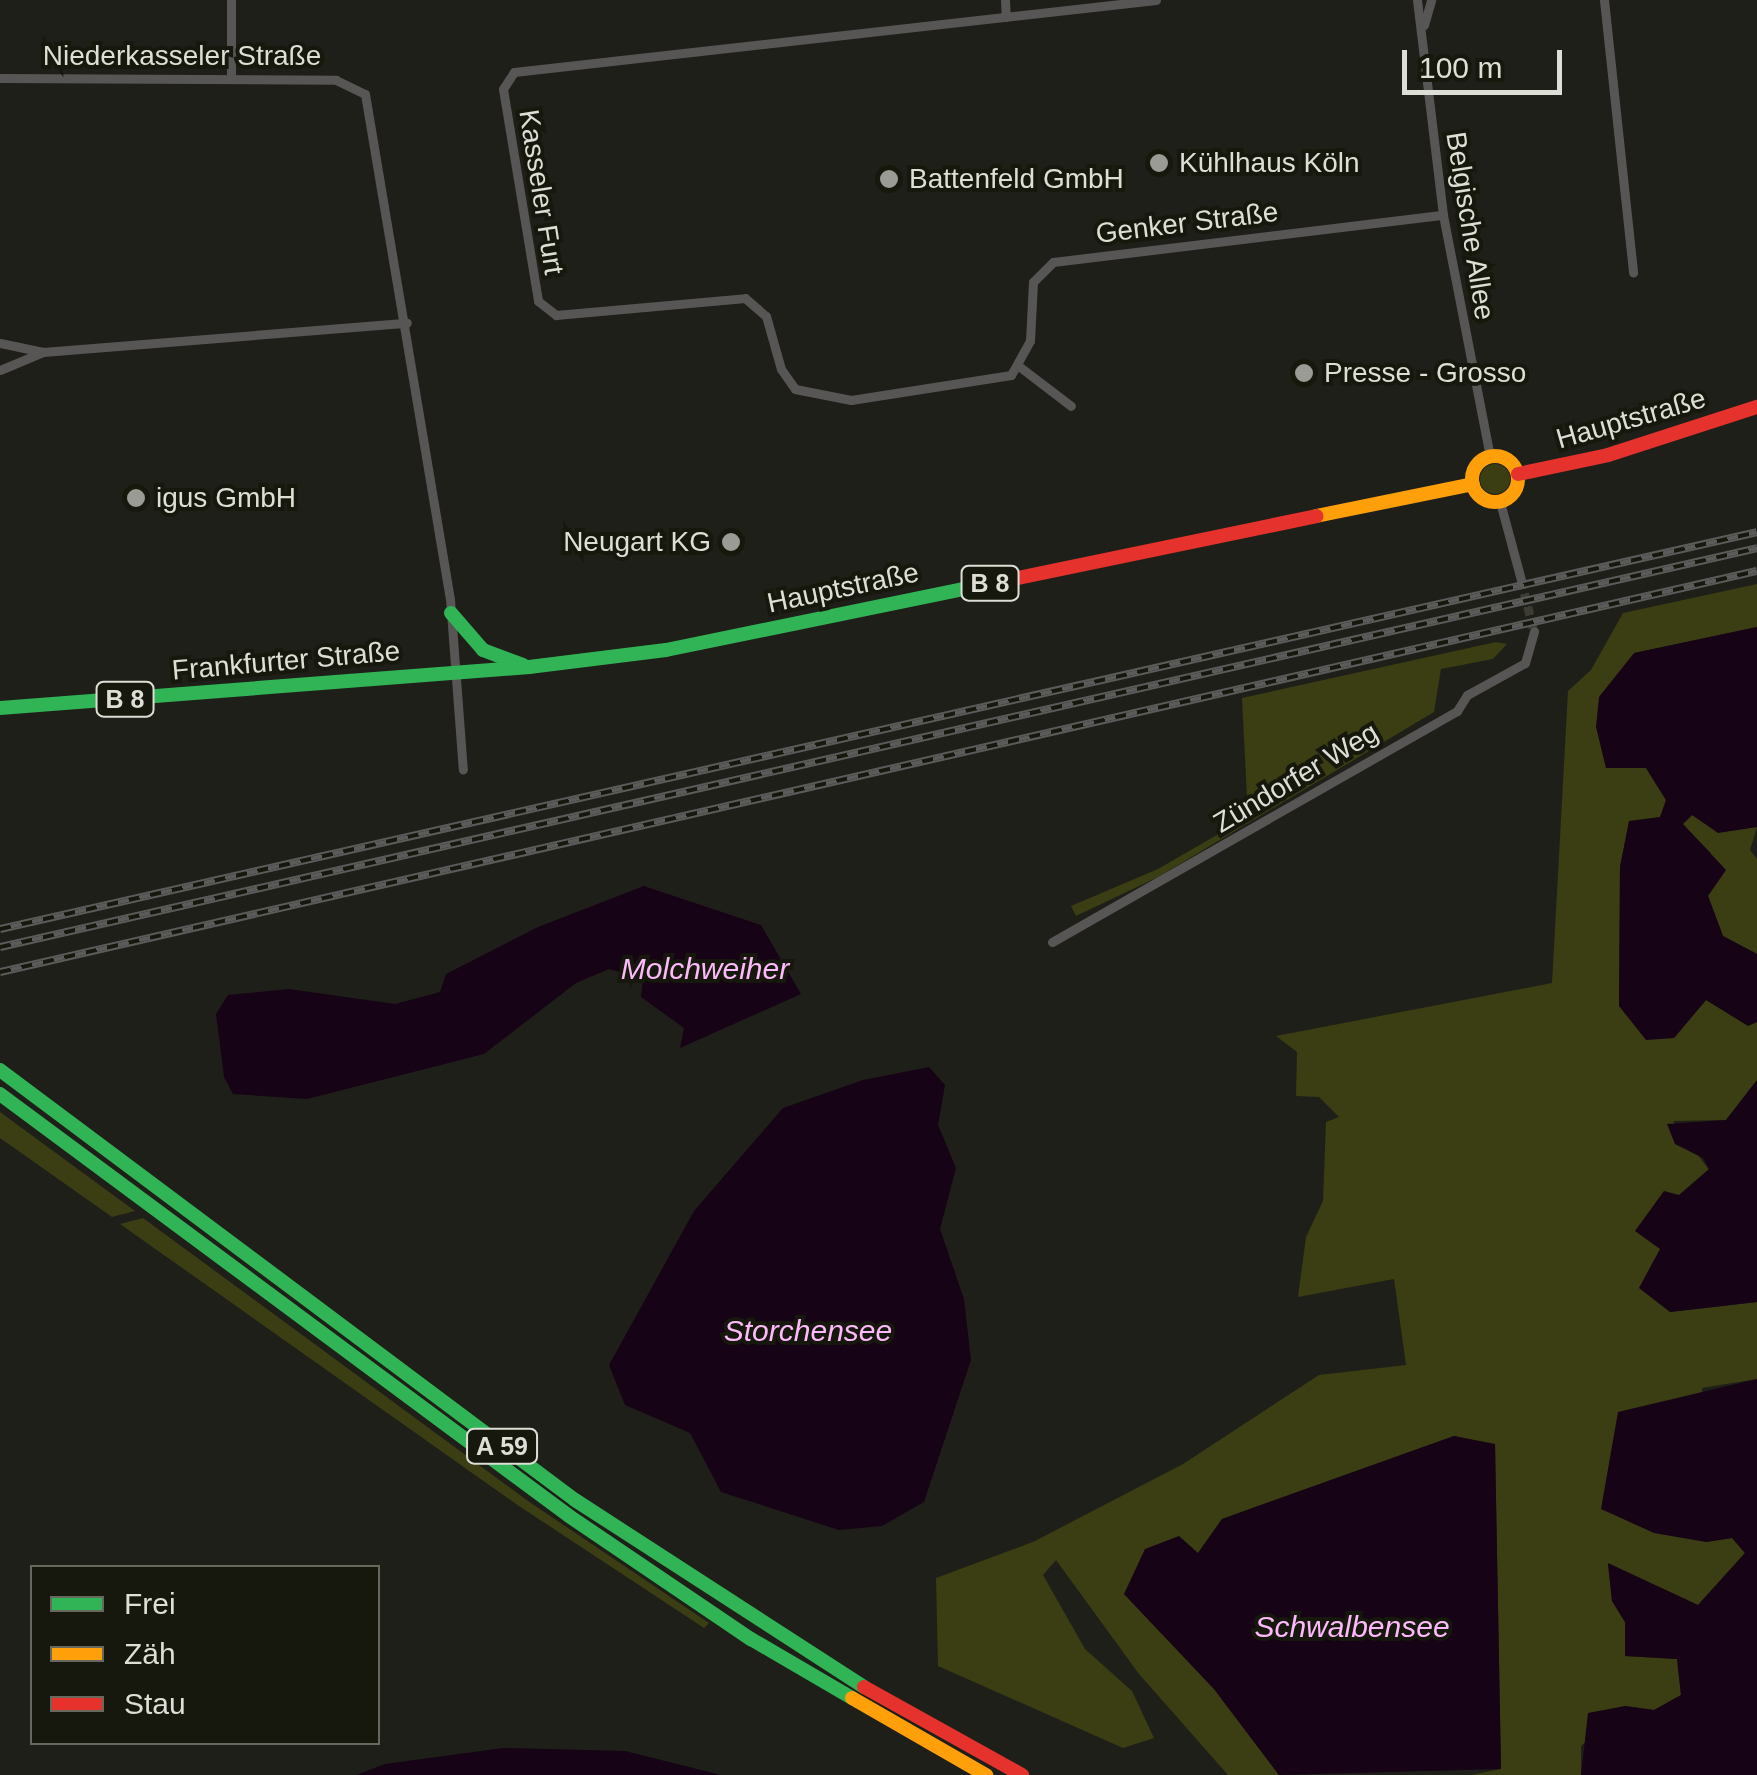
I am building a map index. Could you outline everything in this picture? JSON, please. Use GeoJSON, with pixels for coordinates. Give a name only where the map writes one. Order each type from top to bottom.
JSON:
{"type":"FeatureCollection","features":[{"type":"Feature","properties":{"kind":"main road","name":"Hauptstraße"},"geometry":{"type":"LineString","coordinates":[[1518,474],[1608,455],[1757,408]]}},
{"type":"Feature","properties":{"kind":"main road"},"geometry":{"type":"LineString","coordinates":[[1490,456],[1504,458],[1518,474],[1516,488],[1500,502],[1486,500],[1473,484],[1474,470],[1490,456]]}},
{"type":"Feature","properties":{"kind":"main road","name":"Hauptstraße"},"geometry":{"type":"LineString","coordinates":[[456,672],[528,668],[666,650],[1473,484]]}},
{"type":"Feature","properties":{"kind":"main road"},"geometry":{"type":"LineString","coordinates":[[451,613],[482,650],[528,668]]}},
{"type":"Feature","properties":{"kind":"main road","name":"Frankfurter Straße"},"geometry":{"type":"LineString","coordinates":[[0,708],[456,672]]}},
{"type":"Feature","properties":{"kind":"main road","name":"A 59"},"geometry":{"type":"LineString","coordinates":[[0,1070],[576,1500],[850,1679],[1022,1775]]}},
{"type":"Feature","properties":{"kind":"main road","name":"A 59"},"geometry":{"type":"LineString","coordinates":[[0,1094],[569,1516],[766,1648],[986,1775]]}},
{"type":"Feature","properties":{"kind":"street"},"geometry":{"type":"LineString","coordinates":[[231,76],[232,0]]}},
{"type":"Feature","properties":{"kind":"street"},"geometry":{"type":"LineString","coordinates":[[1004,0],[1006,18],[1156,0]]}},
{"type":"Feature","properties":{"kind":"street","name":"Belgische Allee"},"geometry":{"type":"LineString","coordinates":[[1417,0],[1443,215],[1490,456]]}},
{"type":"Feature","properties":{"kind":"street"},"geometry":{"type":"LineString","coordinates":[[1421,48],[1430,0]]}},
{"type":"Feature","properties":{"kind":"street"},"geometry":{"type":"LineString","coordinates":[[1604,0],[1633,272]]}},
{"type":"Feature","properties":{"kind":"street","name":"Kasseler Furt"},"geometry":{"type":"LineString","coordinates":[[1006,18],[535,70],[506,79],[534,292],[544,310],[556,315],[744,298],[766,316],[785,379],[805,395],[828,400],[989,381],[1020,366]]}},
{"type":"Feature","properties":{"kind":"street","name":"Niederkasseler Straße"},"geometry":{"type":"LineString","coordinates":[[0,78],[231,76],[346,81],[365,94],[407,323],[451,613],[463,770]]}},
{"type":"Feature","properties":{"kind":"street","name":"Genker Straße"},"geometry":{"type":"LineString","coordinates":[[1020,366],[1030,342],[1029,291],[1038,272],[1053,262],[1443,215]]}},
{"type":"Feature","properties":{"kind":"street"},"geometry":{"type":"LineString","coordinates":[[0,343],[43,352],[407,323]]}},
{"type":"Feature","properties":{"kind":"street"},"geometry":{"type":"LineString","coordinates":[[0,370],[43,352]]}},
{"type":"Feature","properties":{"kind":"street"},"geometry":{"type":"LineString","coordinates":[[1020,366],[1071,406]]}},
{"type":"Feature","properties":{"kind":"street"},"geometry":{"type":"LineString","coordinates":[[1500,502],[1521,580]]}},
{"type":"Feature","properties":{"kind":"street","name":"Zündorfer Weg"},"geometry":{"type":"LineString","coordinates":[[1052,942],[1458,710],[1467,694],[1525,662],[1534,631]]}},
{"type":"Feature","properties":{"kind":"shaded area"},"geometry":{"type":"Polygon","coordinates":[[[1495,464],[1506,468],[1510,479],[1506,490],[1495,494],[1484,490],[1480,479],[1484,468],[1495,464]]]}},
{"type":"Feature","properties":{"kind":"shaded area"},"geometry":{"type":"Polygon","coordinates":[[[1757,584],[1757,627],[1634,653],[1646,768],[1666,800],[1661,817],[1629,822],[1620,867],[1619,1006],[1674,1038],[1706,1000],[1748,1025],[1757,1022],[1757,1080],[1726,1120],[1673,1121],[1709,1170],[1679,1195],[1660,1249],[1670,1312],[1757,1302],[1757,1379],[1702,1388],[1706,1542],[1732,1538],[1745,1553],[1698,1605],[1608,1564],[1612,1601],[1625,1622],[1625,1656],[1677,1659],[1681,1695],[1654,1710],[1625,1706],[1581,1746],[1581,1775],[1471,1775],[1501,1769],[1495,1445],[1454,1436],[1222,1519],[1198,1553],[1124,1594],[1214,1689],[1279,1775],[1228,1775],[1139,1674],[1056,1560],[1043,1575],[1085,1649],[1132,1691],[1154,1738],[1123,1748],[938,1666],[936,1578],[1033,1542],[1183,1464],[1319,1375],[1406,1365],[1394,1279],[1298,1297],[1306,1237],[1323,1201],[1326,1122],[1339,1117],[1319,1097],[1296,1096],[1297,1052],[1276,1036],[1552,983],[1568,691],[1591,670],[1623,613],[1757,584]]]}},
{"type":"Feature","properties":{"kind":"shaded area"},"geometry":{"type":"Polygon","coordinates":[[[1496,642],[1507,644],[1493,659],[1441,669],[1434,712],[1158,877],[1076,916],[1071,906],[1158,869],[1248,817],[1242,698],[1496,642]]]}},
{"type":"Feature","properties":{"kind":"shaded area"},"geometry":{"type":"Polygon","coordinates":[[[1692,815],[1732,830],[1757,827],[1750,850],[1757,859],[1757,954],[1723,936],[1708,896],[1711,853],[1682,824],[1692,815]]]}},
{"type":"Feature","properties":{"kind":"shaded area"},"geometry":{"type":"Polygon","coordinates":[[[0,1112],[135,1211],[112,1217],[0,1138],[0,1112]]]}},
{"type":"Feature","properties":{"kind":"shaded area"},"geometry":{"type":"Polygon","coordinates":[[[143,1218],[528,1501],[709,1623],[704,1628],[519,1506],[120,1224],[143,1218]]]}},
{"type":"Feature","properties":{"kind":"water"},"geometry":{"type":"Polygon","coordinates":[[[1757,627],[1757,827],[1718,833],[1692,815],[1683,824],[1726,870],[1708,896],[1723,936],[1757,954],[1757,1022],[1748,1026],[1706,1000],[1674,1038],[1646,1040],[1619,1006],[1620,867],[1629,821],[1660,817],[1666,800],[1646,768],[1606,768],[1596,727],[1599,697],[1634,653],[1757,627]]]}},
{"type":"Feature","properties":{"kind":"water","name":"Molchweiher"},"geometry":{"type":"Polygon","coordinates":[[[644,886],[761,925],[801,994],[680,1048],[684,1028],[641,997],[643,979],[609,969],[576,983],[484,1054],[307,1099],[233,1094],[224,1077],[216,1014],[228,995],[289,989],[395,1004],[440,992],[446,974],[538,927],[644,886]]]}},
{"type":"Feature","properties":{"kind":"water","name":"Storchensee"},"geometry":{"type":"Polygon","coordinates":[[[929,1067],[945,1085],[938,1125],[956,1168],[940,1229],[964,1299],[971,1360],[924,1502],[882,1526],[839,1530],[721,1492],[690,1433],[625,1405],[609,1365],[694,1211],[783,1108],[863,1080],[929,1067]]]}},
{"type":"Feature","properties":{"kind":"water"},"geometry":{"type":"Polygon","coordinates":[[[1757,1080],[1757,1302],[1670,1312],[1639,1288],[1660,1249],[1635,1231],[1664,1191],[1679,1195],[1709,1169],[1703,1158],[1675,1144],[1667,1124],[1726,1120],[1757,1080]]]}},
{"type":"Feature","properties":{"kind":"water"},"geometry":{"type":"Polygon","coordinates":[[[1757,1379],[1757,1775],[1581,1775],[1588,1713],[1625,1706],[1654,1710],[1681,1695],[1677,1659],[1625,1656],[1625,1622],[1612,1601],[1608,1563],[1698,1605],[1745,1553],[1732,1538],[1706,1542],[1654,1533],[1601,1509],[1618,1412],[1757,1379]]]}},
{"type":"Feature","properties":{"kind":"water","name":"Schwalbensee"},"geometry":{"type":"Polygon","coordinates":[[[1454,1436],[1495,1444],[1501,1769],[1279,1775],[1214,1689],[1124,1594],[1145,1549],[1179,1536],[1198,1553],[1222,1519],[1454,1436]]]}},
{"type":"Feature","properties":{"kind":"water"},"geometry":{"type":"Polygon","coordinates":[[[503,1748],[625,1751],[721,1775],[356,1775],[385,1764],[503,1748]]]}},
{"type":"Feature","properties":{"kind":"tunnel"},"geometry":{"type":"LineString","coordinates":[[1521,580],[1534,631]]}},
{"type":"Feature","properties":{"kind":"railway"},"geometry":{"type":"LineString","coordinates":[[0,929],[1757,532]]}},
{"type":"Feature","properties":{"kind":"railway"},"geometry":{"type":"LineString","coordinates":[[0,947],[1757,548]]}},
{"type":"Feature","properties":{"kind":"railway"},"geometry":{"type":"LineString","coordinates":[[0,972],[1757,571]]}},
{"type":"Feature","properties":{"kind":"traffic: fast"},"geometry":{"type":"LineString","coordinates":[[0,708],[529,667],[666,650],[1008,580]]}},
{"type":"Feature","properties":{"kind":"traffic: fast"},"geometry":{"type":"LineString","coordinates":[[451,613],[483,650],[523,665]]}},
{"type":"Feature","properties":{"kind":"traffic: fast"},"geometry":{"type":"LineString","coordinates":[[0,1070],[575,1500],[864,1687]]}},
{"type":"Feature","properties":{"kind":"traffic: fast"},"geometry":{"type":"LineString","coordinates":[[0,1094],[569,1516],[751,1639],[852,1698]]}},
{"type":"Feature","properties":{"kind":"traffic: slow"},"geometry":{"type":"LineString","coordinates":[[1495,456],[1511,463],[1518,479],[1511,495],[1495,502],[1479,495],[1472,479],[1479,463],[1495,456]]}},
{"type":"Feature","properties":{"kind":"traffic: slow"},"geometry":{"type":"LineString","coordinates":[[1316,516],[1473,484]]}},
{"type":"Feature","properties":{"kind":"traffic: slow"},"geometry":{"type":"LineString","coordinates":[[852,1698],[986,1775]]}},
{"type":"Feature","properties":{"kind":"traffic: jam"},"geometry":{"type":"LineString","coordinates":[[1518,474],[1608,455],[1757,407]]}},
{"type":"Feature","properties":{"kind":"traffic: jam"},"geometry":{"type":"LineString","coordinates":[[1008,580],[1316,516]]}},
{"type":"Feature","properties":{"kind":"traffic: jam"},"geometry":{"type":"LineString","coordinates":[[864,1687],[1022,1775]]}},
{"type":"Feature","properties":{"kind":"place","name":"Kühlhaus Köln"},"geometry":{"type":"Point","coordinates":[1159,163]}},
{"type":"Feature","properties":{"kind":"place","name":"Battenfeld GmbH"},"geometry":{"type":"Point","coordinates":[889,179]}},
{"type":"Feature","properties":{"kind":"place","name":"Presse - Grosso"},"geometry":{"type":"Point","coordinates":[1304,373]}},
{"type":"Feature","properties":{"kind":"place","name":"igus GmbH"},"geometry":{"type":"Point","coordinates":[136,498]}},
{"type":"Feature","properties":{"kind":"place","name":"Neugart KG"},"geometry":{"type":"Point","coordinates":[731,542]}}]}
